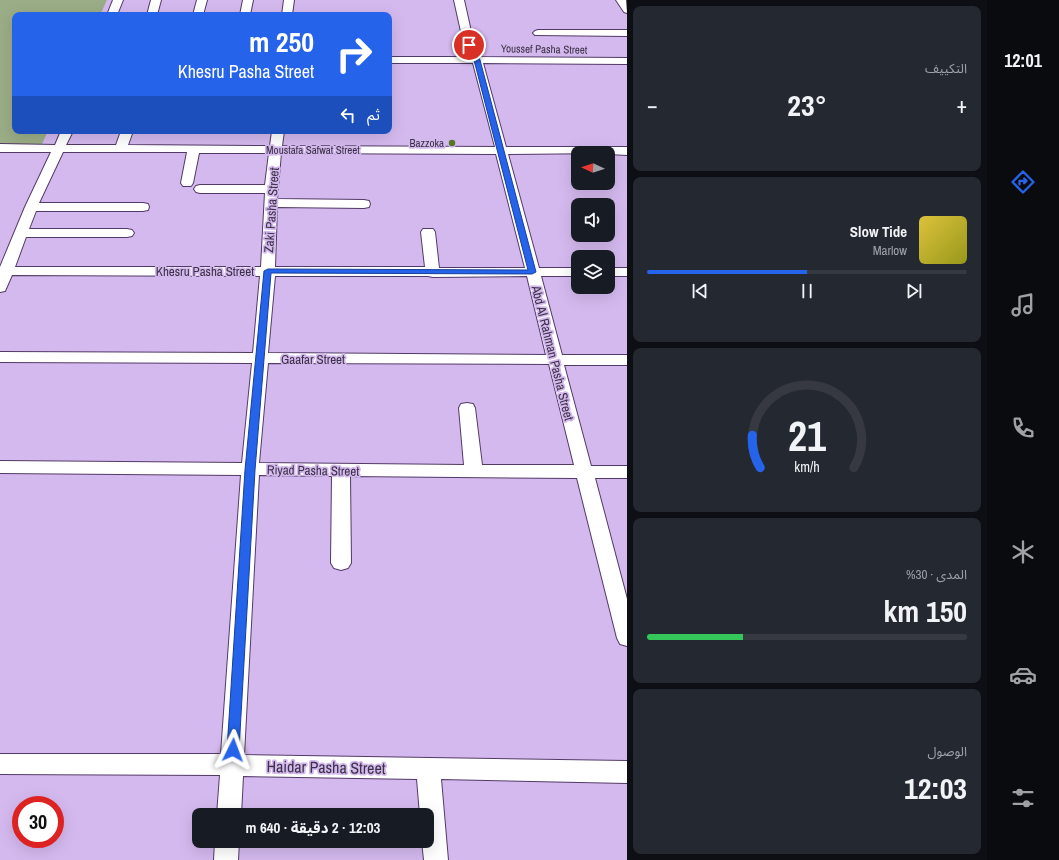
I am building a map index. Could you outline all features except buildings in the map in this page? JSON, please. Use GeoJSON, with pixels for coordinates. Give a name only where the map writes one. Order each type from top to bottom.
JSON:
{"type":"FeatureCollection","features":[{"type":"Feature","properties":{"kind":"street"},"geometry":{"type":"LineString","coordinates":[[113,12],[118,0]]}},
{"type":"Feature","properties":{"kind":"street"},"geometry":{"type":"LineString","coordinates":[[153,12],[156,0]]}},
{"type":"Feature","properties":{"kind":"street"},"geometry":{"type":"LineString","coordinates":[[199,12],[202,0]]}},
{"type":"Feature","properties":{"kind":"street"},"geometry":{"type":"LineString","coordinates":[[246,12],[248,0]]}},
{"type":"Feature","properties":{"kind":"street"},"geometry":{"type":"LineString","coordinates":[[287,12],[289,0]]}},
{"type":"Feature","properties":{"kind":"street","name":"Abd Al Rahman Pasha Street"},"geometry":{"type":"LineString","coordinates":[[459,0],[471,51],[477,60],[501,150],[627,637]]}},
{"type":"Feature","properties":{"kind":"street"},"geometry":{"type":"LineString","coordinates":[[621,0],[627,10]]}},
{"type":"Feature","properties":{"kind":"street"},"geometry":{"type":"LineString","coordinates":[[538,33],[583,40],[627,34]]}},
{"type":"Feature","properties":{"kind":"street"},"geometry":{"type":"LineString","coordinates":[[583,40],[592,61]]}},
{"type":"Feature","properties":{"kind":"street","name":"Youssef Pasha Street"},"geometry":{"type":"LineString","coordinates":[[392,60],[477,60],[563,57],[592,61],[627,61]]}},
{"type":"Feature","properties":{"kind":"street"},"geometry":{"type":"LineString","coordinates":[[0,288],[4,271],[22,233],[31,207],[66,134]]}},
{"type":"Feature","properties":{"kind":"street"},"geometry":{"type":"LineString","coordinates":[[121,149],[126,134]]}},
{"type":"Feature","properties":{"kind":"street","name":"Zaki Pasha Street"},"geometry":{"type":"LineString","coordinates":[[229,808],[250,470],[268,271],[270,196],[278,134]]}},
{"type":"Feature","properties":{"kind":"street","name":"Moustafa Safwat Street"},"geometry":{"type":"LineString","coordinates":[[0,148],[627,151]]}},
{"type":"Feature","properties":{"kind":"street"},"geometry":{"type":"LineString","coordinates":[[187,183],[194,149]]}},
{"type":"Feature","properties":{"kind":"street"},"geometry":{"type":"LineString","coordinates":[[200,189],[364,204]]}},
{"type":"Feature","properties":{"kind":"street"},"geometry":{"type":"LineString","coordinates":[[31,207],[143,207]]}},
{"type":"Feature","properties":{"kind":"street"},"geometry":{"type":"LineString","coordinates":[[428,232],[433,273]]}},
{"type":"Feature","properties":{"kind":"street"},"geometry":{"type":"LineString","coordinates":[[22,233],[127,233]]}},
{"type":"Feature","properties":{"kind":"street","name":"Khesru Pasha Street"},"geometry":{"type":"LineString","coordinates":[[4,271],[268,271],[433,273],[571,272]]}},
{"type":"Feature","properties":{"kind":"street"},"geometry":{"type":"LineString","coordinates":[[615,272],[627,272]]}},
{"type":"Feature","properties":{"kind":"street","name":"Gaafar Street"},"geometry":{"type":"LineString","coordinates":[[0,357],[627,360]]}},
{"type":"Feature","properties":{"kind":"street"},"geometry":{"type":"LineString","coordinates":[[467,408],[474,471]]}},
{"type":"Feature","properties":{"kind":"street","name":"Riyad Pasha Street"},"geometry":{"type":"LineString","coordinates":[[0,467],[627,472]]}},
{"type":"Feature","properties":{"kind":"street"},"geometry":{"type":"LineString","coordinates":[[341,470],[341,563]]}},
{"type":"Feature","properties":{"kind":"street","name":"Haidar Pasha Street"},"geometry":{"type":"LineString","coordinates":[[0,764],[232,765],[627,772]]}},
{"type":"Feature","properties":{"kind":"street"},"geometry":{"type":"LineString","coordinates":[[428,769],[436,860]]}},
{"type":"Feature","properties":{"kind":"street"},"geometry":{"type":"LineString","coordinates":[[226,860],[227,848]]}},
{"type":"Feature","properties":{"kind":"green space"},"geometry":{"type":"Polygon","coordinates":[[[0,0],[107,0],[101,12],[12,12],[12,134],[47,134],[42,144],[0,144],[0,0]]]}},
{"type":"Feature","properties":{"kind":"place","name":"Bazzoka"},"geometry":{"type":"Point","coordinates":[452,143]}},
{"type":"Feature","properties":{"kind":"route"},"geometry":{"type":"LineString","coordinates":[[233,750],[250,470],[268,271],[433,273],[532,272],[492,114],[477,60],[469,45]]}}]}
